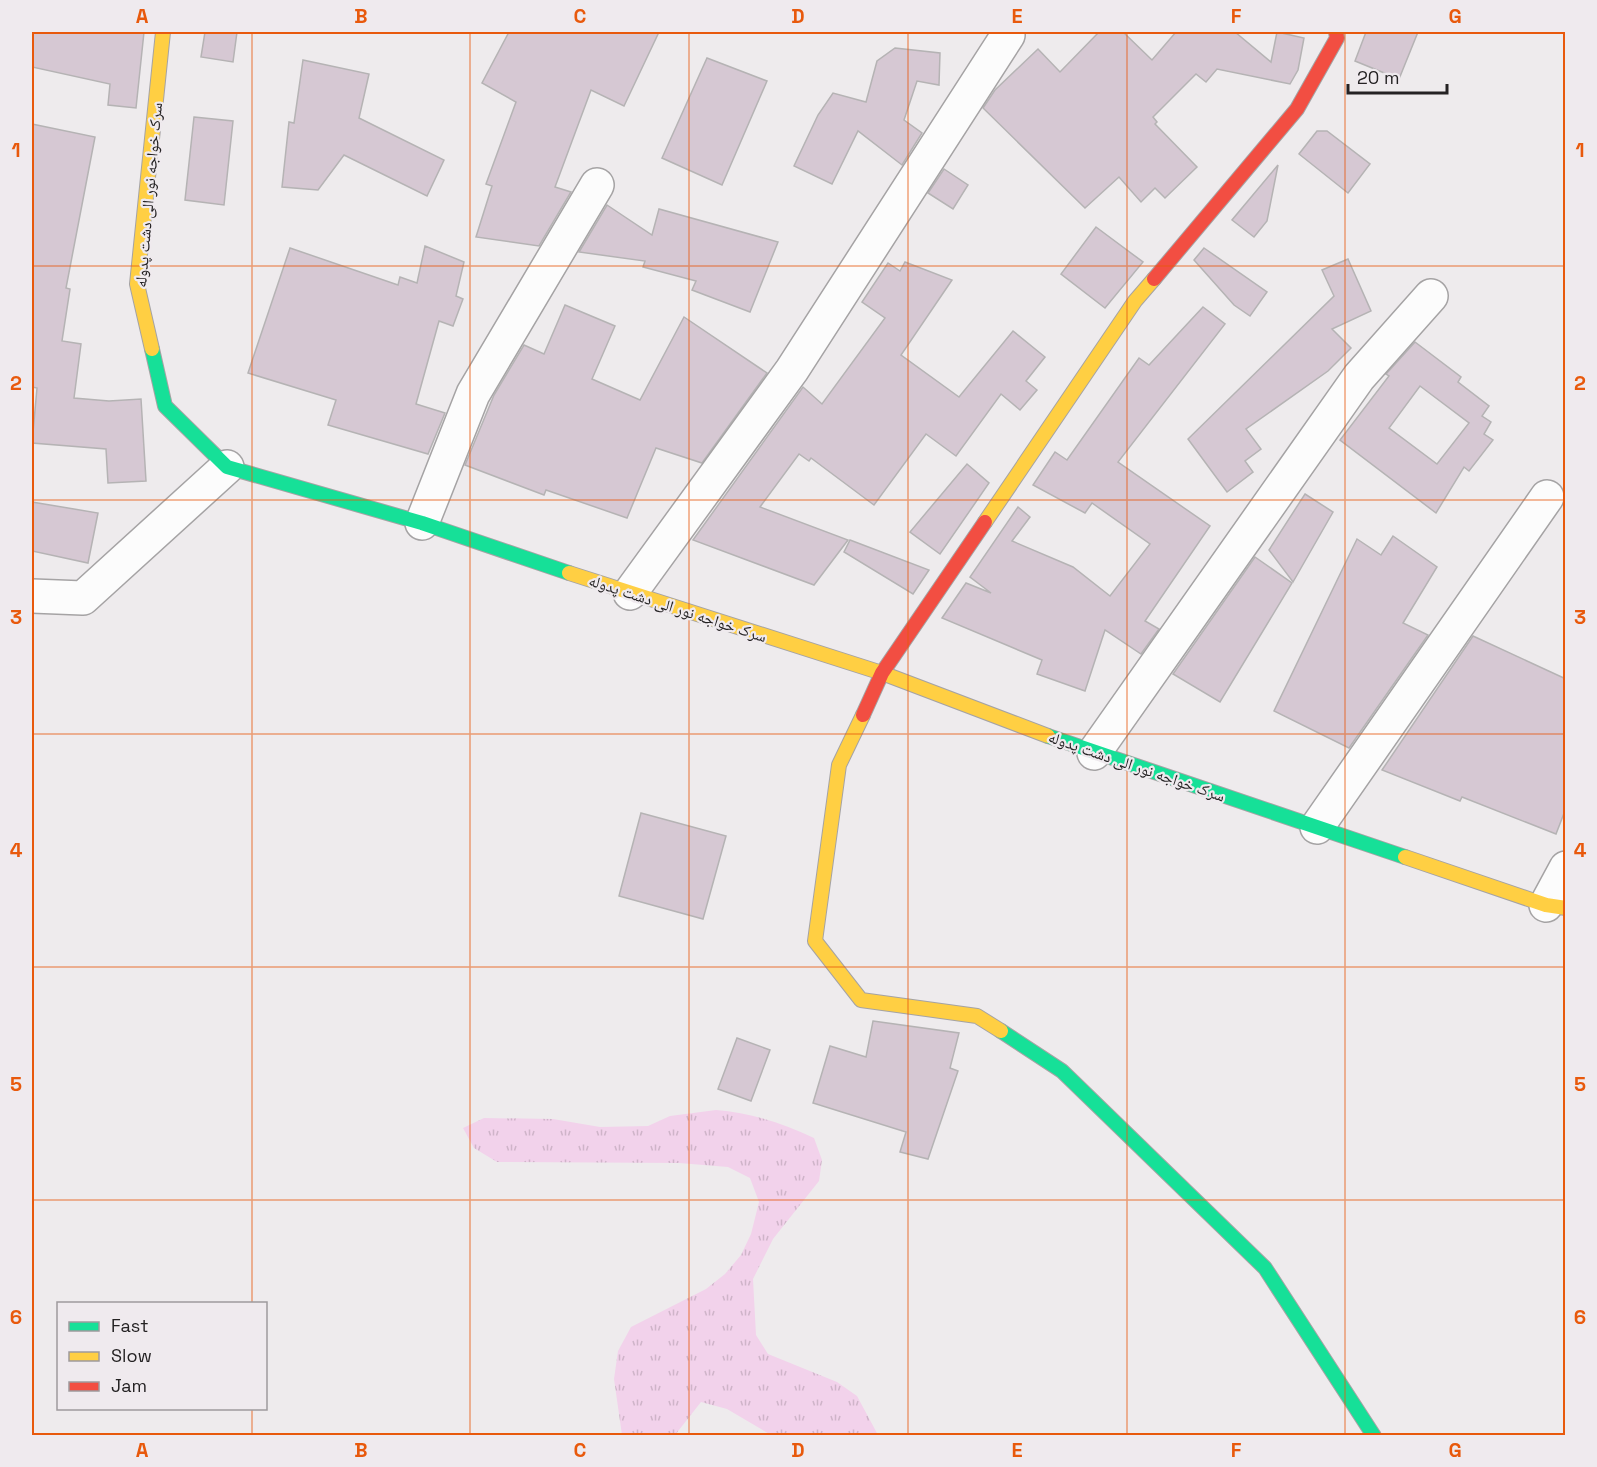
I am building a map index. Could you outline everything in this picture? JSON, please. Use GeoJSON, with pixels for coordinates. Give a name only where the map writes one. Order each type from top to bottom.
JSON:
{"type":"FeatureCollection","features":[{"type":"Feature","properties":{"kind":"main road","name":"سرک خواجه نور الی دشت پدوله"},"geometry":{"type":"LineString","coordinates":[[163,32],[137,284],[165,406],[227,467],[422,523],[630,593],[882,673],[1094,753],[1556,907]]}},
{"type":"Feature","properties":{"kind":"main road"},"geometry":{"type":"LineString","coordinates":[[1336,32],[1337,38],[1297,109],[1135,301],[882,673],[839,765],[815,941],[861,1000],[977,1016],[1062,1071],[1265,1268],[1374,1436]]}},
{"type":"Feature","properties":{"kind":"street"},"geometry":{"type":"LineString","coordinates":[[630,593],[792,369],[1008,34]]}},
{"type":"Feature","properties":{"kind":"street"},"geometry":{"type":"LineString","coordinates":[[422,523],[473,394],[597,184]]}},
{"type":"Feature","properties":{"kind":"street"},"geometry":{"type":"LineString","coordinates":[[1094,753],[1359,376],[1431,296]]}},
{"type":"Feature","properties":{"kind":"street"},"geometry":{"type":"LineString","coordinates":[[32,596],[83,598],[227,467]]}},
{"type":"Feature","properties":{"kind":"street"},"geometry":{"type":"LineString","coordinates":[[1317,827],[1547,496]]}},
{"type":"Feature","properties":{"kind":"street"},"geometry":{"type":"LineString","coordinates":[[1556,907],[1566,868]]}},
{"type":"Feature","properties":{"kind":"green space"},"geometry":{"type":"Polygon","coordinates":[[[716,1110],[766,1120],[814,1138],[822,1160],[819,1181],[773,1239],[753,1279],[756,1335],[768,1354],[837,1382],[857,1396],[878,1435],[771,1435],[727,1409],[701,1402],[675,1435],[622,1435],[614,1379],[618,1351],[631,1327],[706,1289],[725,1274],[741,1255],[751,1234],[759,1202],[750,1178],[728,1167],[679,1163],[497,1162],[474,1148],[463,1128],[484,1118],[553,1119],[600,1127],[648,1126],[670,1116],[716,1110]]]}},
{"type":"Feature","properties":{"kind":"building"},"geometry":{"type":"Polygon","coordinates":[[[32,32],[144,32],[136,108],[108,105],[110,84],[32,67],[32,32]]]}},
{"type":"Feature","properties":{"kind":"building"},"geometry":{"type":"Polygon","coordinates":[[[205,32],[237,32],[233,62],[201,57],[205,32]]]}},
{"type":"Feature","properties":{"kind":"building"},"geometry":{"type":"Polygon","coordinates":[[[509,32],[659,32],[624,106],[591,90],[555,187],[571,192],[539,246],[476,237],[492,186],[486,184],[516,102],[482,83],[509,32]]]}},
{"type":"Feature","properties":{"kind":"building"},"geometry":{"type":"Polygon","coordinates":[[[1099,32],[1123,32],[1152,60],[1176,32],[1235,32],[1271,62],[1277,32],[1304,38],[1298,70],[1290,84],[1217,69],[1206,82],[1196,74],[1153,117],[1157,122],[1155,124],[1197,167],[1165,198],[1155,188],[1141,202],[1119,177],[1085,208],[983,108],[995,90],[1038,49],[1060,72],[1099,32]]]}},
{"type":"Feature","properties":{"kind":"building"},"geometry":{"type":"Polygon","coordinates":[[[1366,32],[1418,32],[1399,79],[1355,61],[1366,32]]]}},
{"type":"Feature","properties":{"kind":"building"},"geometry":{"type":"Polygon","coordinates":[[[895,48],[940,53],[939,85],[917,81],[904,120],[922,133],[902,165],[858,131],[832,184],[794,166],[818,115],[833,93],[866,102],[877,61],[895,48]]]}},
{"type":"Feature","properties":{"kind":"building"},"geometry":{"type":"Polygon","coordinates":[[[707,58],[767,81],[722,185],[662,158],[707,58]]]}},
{"type":"Feature","properties":{"kind":"building"},"geometry":{"type":"Polygon","coordinates":[[[303,60],[369,74],[359,118],[444,160],[427,196],[344,155],[318,190],[282,187],[289,122],[294,123],[303,60]]]}},
{"type":"Feature","properties":{"kind":"building"},"geometry":{"type":"Polygon","coordinates":[[[194,117],[233,121],[224,205],[185,200],[194,117]]]}},
{"type":"Feature","properties":{"kind":"building"},"geometry":{"type":"Polygon","coordinates":[[[32,124],[95,137],[66,288],[70,289],[62,341],[81,344],[74,398],[109,401],[141,399],[146,481],[108,483],[106,449],[32,443],[37,388],[32,387],[32,124]]]}},
{"type":"Feature","properties":{"kind":"building"},"geometry":{"type":"Polygon","coordinates":[[[1317,131],[1327,131],[1370,164],[1348,193],[1299,154],[1317,131]]]}},
{"type":"Feature","properties":{"kind":"building"},"geometry":{"type":"Polygon","coordinates":[[[1278,165],[1267,221],[1254,237],[1232,220],[1278,165]]]}},
{"type":"Feature","properties":{"kind":"building"},"geometry":{"type":"Polygon","coordinates":[[[944,169],[968,185],[953,209],[928,193],[944,169]]]}},
{"type":"Feature","properties":{"kind":"building"},"geometry":{"type":"Polygon","coordinates":[[[607,205],[652,235],[659,209],[778,242],[750,312],[692,290],[696,281],[643,267],[645,261],[579,252],[607,205]]]}},
{"type":"Feature","properties":{"kind":"building"},"geometry":{"type":"Polygon","coordinates":[[[1096,227],[1143,262],[1105,308],[1061,274],[1096,227]]]}},
{"type":"Feature","properties":{"kind":"building"},"geometry":{"type":"Polygon","coordinates":[[[425,246],[464,262],[456,296],[463,299],[453,326],[439,321],[416,404],[445,413],[428,454],[328,425],[336,400],[248,373],[290,248],[398,285],[400,277],[417,283],[425,246]]]}},
{"type":"Feature","properties":{"kind":"building"},"geometry":{"type":"Polygon","coordinates":[[[1204,248],[1267,292],[1250,316],[1234,305],[1194,260],[1204,248]]]}},
{"type":"Feature","properties":{"kind":"building"},"geometry":{"type":"Polygon","coordinates":[[[1348,259],[1371,311],[1332,329],[1351,348],[1328,371],[1246,429],[1261,449],[1245,461],[1253,472],[1227,492],[1188,439],[1334,296],[1322,270],[1348,259]]]}},
{"type":"Feature","properties":{"kind":"building"},"geometry":{"type":"Polygon","coordinates":[[[905,262],[952,280],[901,355],[959,397],[1013,331],[1045,357],[1026,381],[1037,390],[1020,410],[1001,394],[956,456],[926,434],[874,505],[811,458],[809,461],[799,454],[760,507],[848,540],[814,585],[693,540],[803,387],[822,404],[885,318],[862,302],[888,263],[900,271],[905,262]]]}},
{"type":"Feature","properties":{"kind":"building"},"geometry":{"type":"Polygon","coordinates":[[[565,305],[615,326],[592,379],[640,400],[684,317],[767,373],[702,463],[656,448],[627,518],[546,490],[544,495],[465,465],[494,395],[524,345],[544,354],[565,305]]]}},
{"type":"Feature","properties":{"kind":"building"},"geometry":{"type":"Polygon","coordinates":[[[1203,307],[1225,324],[1118,462],[1210,526],[1145,621],[1159,629],[1141,654],[1105,630],[1085,691],[1037,674],[1042,660],[942,618],[966,583],[991,593],[970,577],[1018,507],[1030,517],[1012,541],[1073,567],[1110,596],[1150,544],[1092,503],[1085,513],[1033,485],[1055,452],[1067,460],[1139,358],[1149,365],[1203,307]]]}},
{"type":"Feature","properties":{"kind":"building"},"geometry":{"type":"Polygon","coordinates":[[[1415,342],[1461,377],[1458,382],[1489,406],[1482,416],[1491,422],[1484,434],[1493,440],[1469,471],[1464,467],[1436,513],[1340,440],[1389,376],[1386,374],[1415,342]],[[1420,386],[1389,428],[1437,464],[1469,423],[1420,386]]]}},
{"type":"Feature","properties":{"kind":"building"},"geometry":{"type":"Polygon","coordinates":[[[967,464],[989,483],[940,554],[910,532],[967,464]]]}},
{"type":"Feature","properties":{"kind":"building"},"geometry":{"type":"Polygon","coordinates":[[[1305,494],[1333,512],[1293,582],[1269,550],[1305,494]]]}},
{"type":"Feature","properties":{"kind":"building"},"geometry":{"type":"Polygon","coordinates":[[[32,502],[98,513],[88,563],[32,551],[32,502]]]}},
{"type":"Feature","properties":{"kind":"building"},"geometry":{"type":"Polygon","coordinates":[[[1393,536],[1437,567],[1403,623],[1428,635],[1349,748],[1274,711],[1357,539],[1381,555],[1393,536]]]}},
{"type":"Feature","properties":{"kind":"building"},"geometry":{"type":"Polygon","coordinates":[[[850,540],[929,570],[913,594],[844,552],[850,540]]]}},
{"type":"Feature","properties":{"kind":"building"},"geometry":{"type":"Polygon","coordinates":[[[1255,557],[1292,583],[1220,702],[1173,674],[1255,557]]]}},
{"type":"Feature","properties":{"kind":"building"},"geometry":{"type":"Polygon","coordinates":[[[1473,636],[1566,679],[1566,808],[1556,834],[1462,797],[1460,801],[1382,770],[1473,636]]]}},
{"type":"Feature","properties":{"kind":"building"},"geometry":{"type":"Polygon","coordinates":[[[641,813],[726,836],[703,919],[619,896],[641,813]]]}},
{"type":"Feature","properties":{"kind":"building"},"geometry":{"type":"Polygon","coordinates":[[[873,1021],[959,1033],[950,1068],[958,1071],[928,1159],[900,1152],[906,1132],[813,1103],[830,1046],[866,1057],[873,1021]]]}},
{"type":"Feature","properties":{"kind":"building"},"geometry":{"type":"Polygon","coordinates":[[[737,1038],[770,1050],[751,1101],[718,1089],[737,1038]]]}},
{"type":"Feature","properties":{"kind":"traffic: fast"},"geometry":{"type":"LineString","coordinates":[[152,349],[165,406],[227,467],[422,523],[569,573]]}},
{"type":"Feature","properties":{"kind":"traffic: fast"},"geometry":{"type":"LineString","coordinates":[[1048,736],[1405,857]]}},
{"type":"Feature","properties":{"kind":"traffic: fast"},"geometry":{"type":"LineString","coordinates":[[1001,1031],[1062,1071],[1265,1268],[1374,1436]]}},
{"type":"Feature","properties":{"kind":"traffic: slow"},"geometry":{"type":"LineString","coordinates":[[152,349],[137,284],[163,32]]}},
{"type":"Feature","properties":{"kind":"traffic: slow"},"geometry":{"type":"LineString","coordinates":[[985,522],[1135,301],[1154,279]]}},
{"type":"Feature","properties":{"kind":"traffic: slow"},"geometry":{"type":"LineString","coordinates":[[569,573],[882,673],[1048,736]]}},
{"type":"Feature","properties":{"kind":"traffic: slow"},"geometry":{"type":"LineString","coordinates":[[863,715],[839,765],[815,941],[861,1000],[977,1016],[1001,1031]]}},
{"type":"Feature","properties":{"kind":"traffic: slow"},"geometry":{"type":"LineString","coordinates":[[1405,857],[1546,905],[1566,908]]}},
{"type":"Feature","properties":{"kind":"traffic: jam"},"geometry":{"type":"LineString","coordinates":[[1154,279],[1297,109],[1337,38],[1336,32]]}},
{"type":"Feature","properties":{"kind":"traffic: jam"},"geometry":{"type":"LineString","coordinates":[[863,715],[882,673],[985,522]]}}]}
